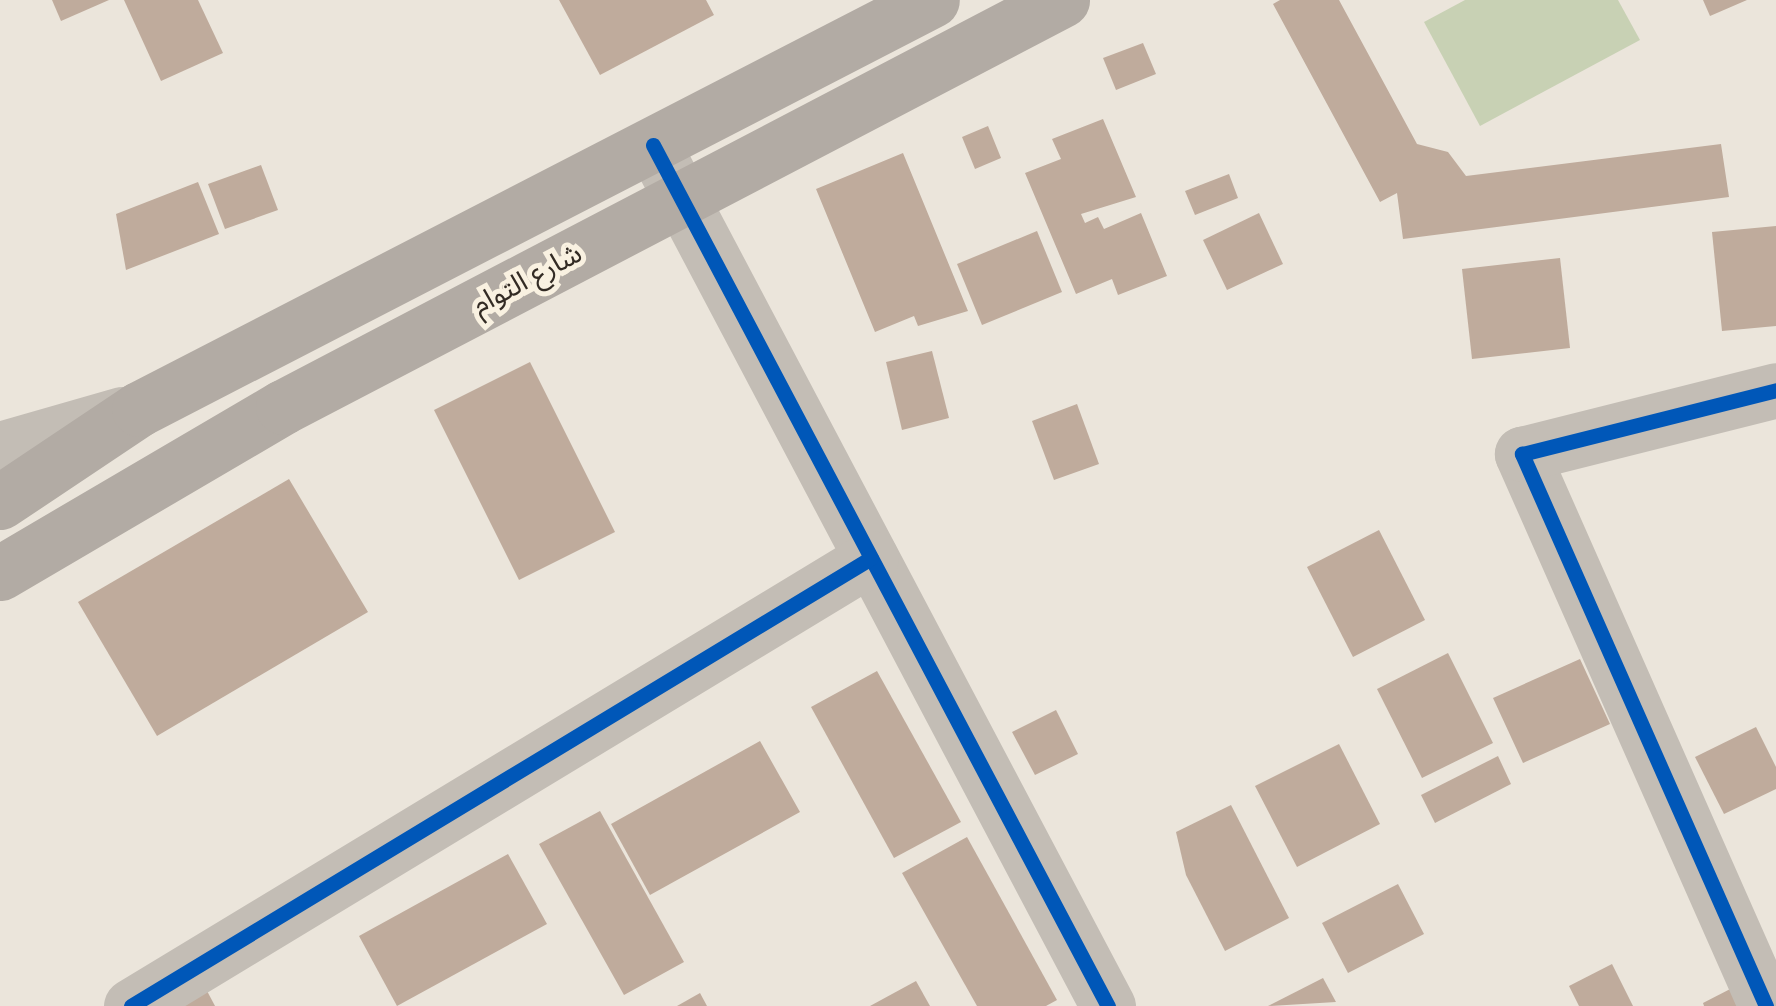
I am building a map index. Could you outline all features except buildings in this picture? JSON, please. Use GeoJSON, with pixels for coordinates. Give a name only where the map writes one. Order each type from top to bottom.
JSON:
{"type":"FeatureCollection","features":[{"type":"Feature","properties":{"kind":"main road"},"geometry":{"type":"LineString","coordinates":[[0,502],[139,409],[932,0]]}},
{"type":"Feature","properties":{"kind":"main road","name":"شارع التوام"},"geometry":{"type":"LineString","coordinates":[[0,573],[282,406],[1062,0]]}},
{"type":"Feature","properties":{"kind":"street"},"geometry":{"type":"LineString","coordinates":[[653,145],[1108,1006]]}},
{"type":"Feature","properties":{"kind":"street"},"geometry":{"type":"LineString","coordinates":[[1766,1006],[1522,454],[1776,390]]}},
{"type":"Feature","properties":{"kind":"street"},"geometry":{"type":"LineString","coordinates":[[0,449],[139,409]]}},
{"type":"Feature","properties":{"kind":"street"},"geometry":{"type":"LineString","coordinates":[[130,1006],[871,558]]}},
{"type":"Feature","properties":{"kind":"green space"},"geometry":{"type":"Polygon","coordinates":[[[1465,0],[1618,0],[1640,40],[1480,126],[1424,22],[1465,0]]]}},
{"type":"Feature","properties":{"kind":"cycle path"},"geometry":{"type":"LineString","coordinates":[[653,145],[1108,1006]]}},
{"type":"Feature","properties":{"kind":"cycle path"},"geometry":{"type":"LineString","coordinates":[[1766,1006],[1522,454],[1776,390]]}},
{"type":"Feature","properties":{"kind":"cycle path"},"geometry":{"type":"LineString","coordinates":[[131,1006],[871,558]]}}]}
